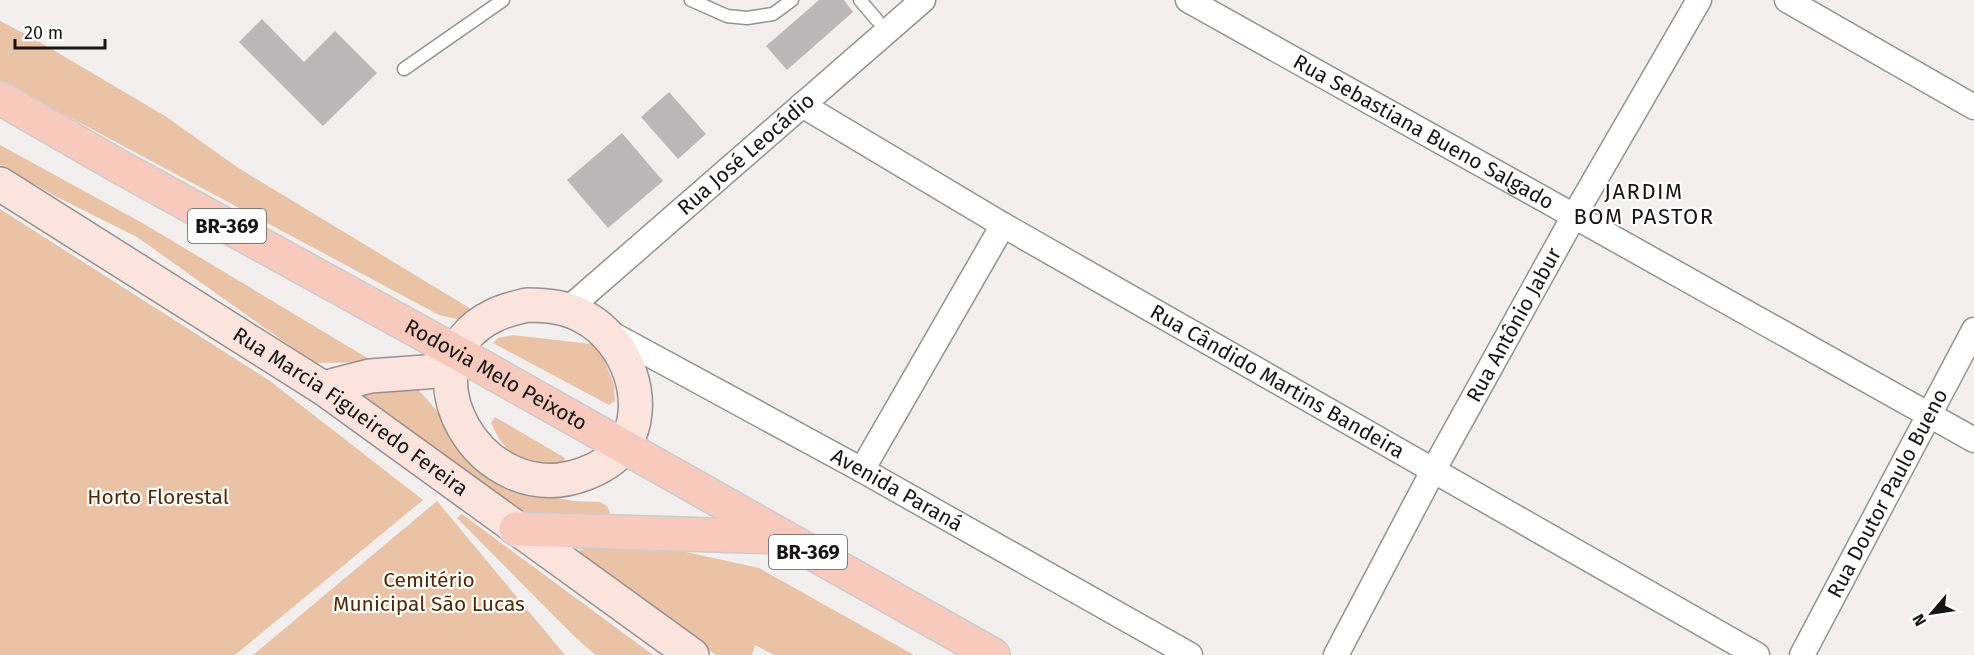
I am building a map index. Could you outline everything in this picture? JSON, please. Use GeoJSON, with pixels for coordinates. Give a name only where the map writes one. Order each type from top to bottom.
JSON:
{"type":"FeatureCollection","features":[{"type":"Feature","properties":{"kind":"main road","name":"Rodovia Melo Peixoto"},"geometry":{"type":"LineString","coordinates":[[0,98],[454,361],[624,447],[993,655]]}},
{"type":"Feature","properties":{"kind":"main road","name":"BR-369"},"geometry":{"type":"LineString","coordinates":[[516,529],[782,537]]}},
{"type":"Feature","properties":{"kind":"street","name":"Rua José Leocádio"},"geometry":{"type":"LineString","coordinates":[[568,309],[923,0]]}},
{"type":"Feature","properties":{"kind":"street","name":"Rua Sebastiana Bueno Salgado"},"geometry":{"type":"LineString","coordinates":[[1188,0],[1974,440]]}},
{"type":"Feature","properties":{"kind":"street","name":"Rua Antônio Jabur"},"geometry":{"type":"LineString","coordinates":[[1336,655],[1432,471],[1574,216],[1699,0]]}},
{"type":"Feature","properties":{"kind":"street"},"geometry":{"type":"LineString","coordinates":[[1787,0],[1974,107]]}},
{"type":"Feature","properties":{"kind":"street","name":"Rua Cândido Martins Bandeira"},"geometry":{"type":"LineString","coordinates":[[802,105],[1003,225],[1757,655]]}},
{"type":"Feature","properties":{"kind":"street","name":"Rua Marcia Figueiredo Fereira"},"geometry":{"type":"LineString","coordinates":[[0,184],[323,388],[692,655]]}},
{"type":"Feature","properties":{"kind":"street"},"geometry":{"type":"LineString","coordinates":[[862,470],[1003,225]]}},
{"type":"Feature","properties":{"kind":"street"},"geometry":{"type":"LineString","coordinates":[[527,305],[548,305],[568,309],[602,329],[622,354],[633,384],[634,417],[624,447],[598,468],[575,477],[551,481],[518,475],[489,459],[476,448],[467,434],[454,404],[454,361],[465,338],[492,316],[527,305]]}},
{"type":"Feature","properties":{"kind":"street","name":"Avenida Paraná"},"geometry":{"type":"LineString","coordinates":[[602,329],[862,470],[1190,655]]}},
{"type":"Feature","properties":{"kind":"street","name":"Rua Doutor Paulo Bueno"},"geometry":{"type":"LineString","coordinates":[[1802,655],[1974,330]]}},
{"type":"Feature","properties":{"kind":"street"},"geometry":{"type":"LineString","coordinates":[[323,388],[370,376],[454,361]]}},
{"type":"Feature","properties":{"kind":"lane"},"geometry":{"type":"LineString","coordinates":[[404,69],[503,0]]}},
{"type":"Feature","properties":{"kind":"lane"},"geometry":{"type":"LineString","coordinates":[[692,0],[727,16],[747,18],[773,14],[792,0]]}},
{"type":"Feature","properties":{"kind":"lane"},"geometry":{"type":"LineString","coordinates":[[860,0],[877,20],[872,0]]}},
{"type":"Feature","properties":{"kind":"green space"},"geometry":{"type":"Polygon","coordinates":[[[0,21],[165,116],[240,169],[476,312],[470,319],[461,320],[439,315],[0,80],[0,21]]]}},
{"type":"Feature","properties":{"kind":"green space"},"geometry":{"type":"Polygon","coordinates":[[[0,145],[146,225],[374,362],[314,363],[137,237],[57,197],[0,165],[0,145]]]}},
{"type":"Feature","properties":{"kind":"green space","name":"Horto Florestal"},"geometry":{"type":"Polygon","coordinates":[[[0,209],[270,381],[423,500],[235,655],[0,655],[0,209]]]}},
{"type":"Feature","properties":{"kind":"green space"},"geometry":{"type":"Polygon","coordinates":[[[513,335],[591,344],[600,349],[614,385],[615,401],[609,405],[493,343],[498,338],[513,335]]]}},
{"type":"Feature","properties":{"kind":"green space"},"geometry":{"type":"Polygon","coordinates":[[[407,379],[469,449],[540,495],[574,501],[600,502],[607,506],[610,513],[604,518],[532,521],[354,395],[407,379]]]}},
{"type":"Feature","properties":{"kind":"green space"},"geometry":{"type":"Polygon","coordinates":[[[495,417],[565,458],[564,462],[539,463],[516,455],[498,437],[491,423],[495,417]]]}},
{"type":"Feature","properties":{"kind":"green space","name":"Cemitério Municipal São Lucas"},"geometry":{"type":"Polygon","coordinates":[[[437,501],[565,655],[253,655],[437,501]]]}},
{"type":"Feature","properties":{"kind":"green space"},"geometry":{"type":"Polygon","coordinates":[[[462,514],[653,655],[594,654],[457,518],[462,514]]]}},
{"type":"Feature","properties":{"kind":"green space"},"geometry":{"type":"Polygon","coordinates":[[[596,544],[654,545],[759,568],[914,655],[774,655],[755,645],[752,655],[716,655],[579,559],[579,551],[596,544]]]}},
{"type":"Feature","properties":{"kind":"building"},"geometry":{"type":"Polygon","coordinates":[[[819,0],[844,0],[853,12],[787,70],[766,46],[819,0]]]}},
{"type":"Feature","properties":{"kind":"building"},"geometry":{"type":"Polygon","coordinates":[[[262,19],[304,62],[335,31],[377,73],[323,126],[239,42],[262,19]]]}},
{"type":"Feature","properties":{"kind":"building"},"geometry":{"type":"Polygon","coordinates":[[[669,92],[706,134],[678,159],[641,117],[669,92]]]}},
{"type":"Feature","properties":{"kind":"building"},"geometry":{"type":"Polygon","coordinates":[[[622,133],[663,181],[608,228],[567,180],[622,133]]]}},
{"type":"Feature","properties":{"kind":"district","name":"JARDIM BOM PASTOR"},"geometry":{"type":"Point","coordinates":[1644,204]}}]}
